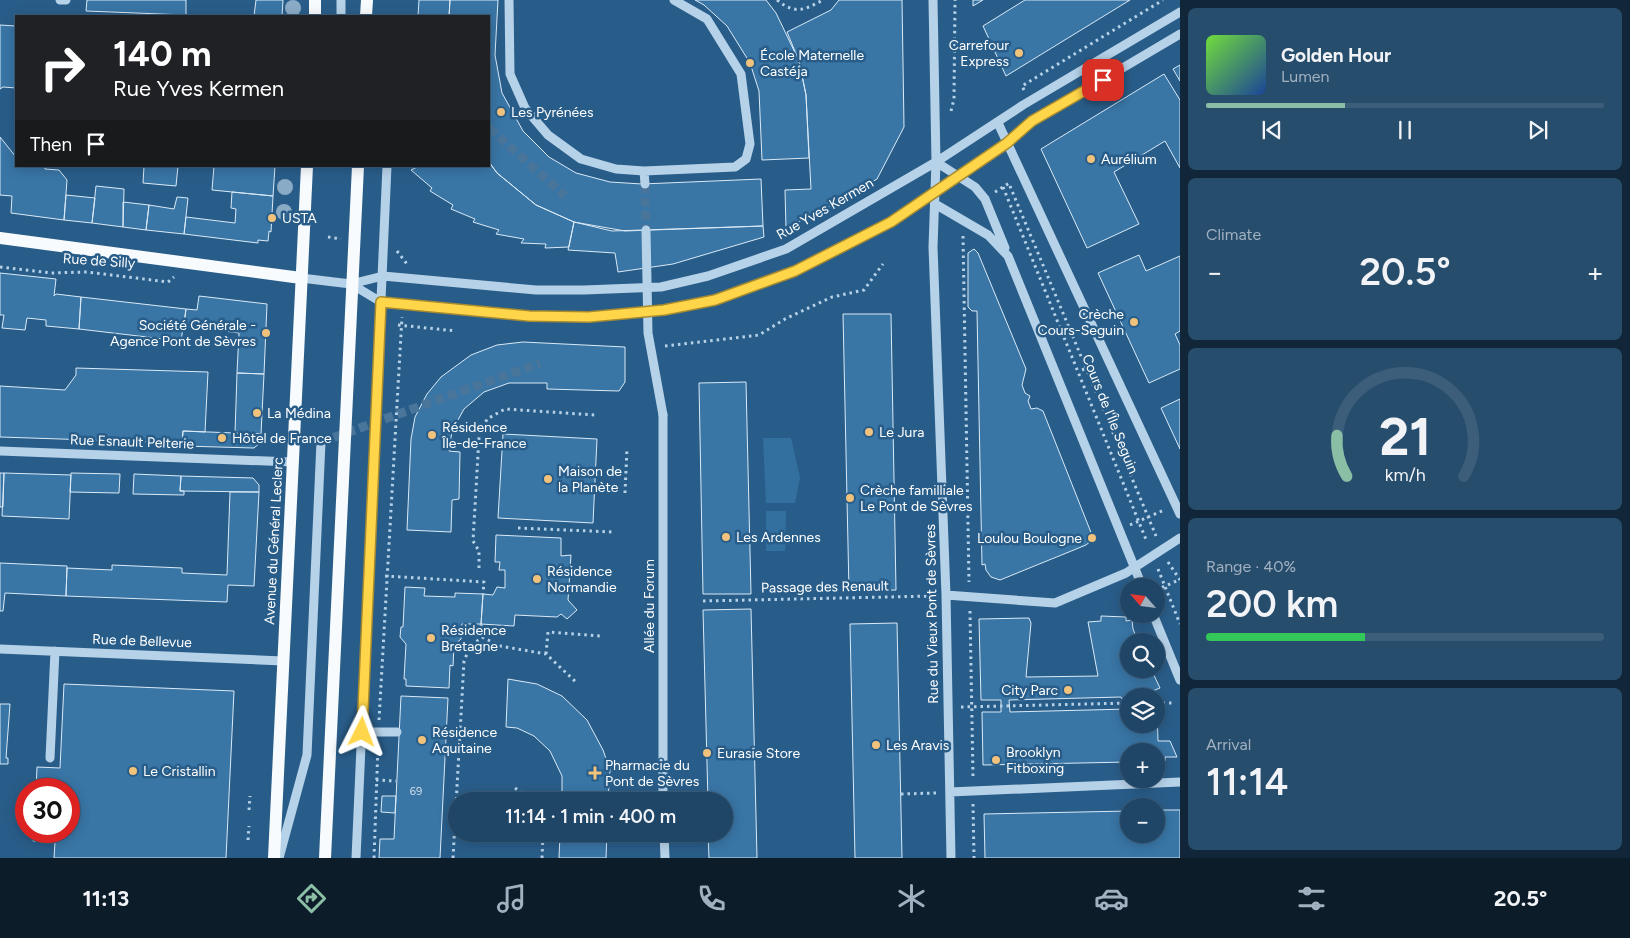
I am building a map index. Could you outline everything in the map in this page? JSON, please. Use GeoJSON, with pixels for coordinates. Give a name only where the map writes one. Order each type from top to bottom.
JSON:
{"type":"FeatureCollection","features":[{"type":"Feature","properties":{"kind":"main road"},"geometry":{"type":"LineString","coordinates":[[315,15],[316,0]]}},
{"type":"Feature","properties":{"kind":"main road"},"geometry":{"type":"LineString","coordinates":[[366,15],[367,0]]}},
{"type":"Feature","properties":{"kind":"main road","name":"Avenue du Général Leclerc"},"geometry":{"type":"LineString","coordinates":[[274,858],[307,167]]}},
{"type":"Feature","properties":{"kind":"main road"},"geometry":{"type":"LineString","coordinates":[[325,858],[358,167]]}},
{"type":"Feature","properties":{"kind":"main road","name":"Rue de Silly"},"geometry":{"type":"LineString","coordinates":[[0,238],[301,278]]}},
{"type":"Feature","properties":{"kind":"street"},"geometry":{"type":"LineString","coordinates":[[60,0],[66,0]]}},
{"type":"Feature","properties":{"kind":"street"},"geometry":{"type":"LineString","coordinates":[[340,15],[341,0]]}},
{"type":"Feature","properties":{"kind":"street"},"geometry":{"type":"LineString","coordinates":[[509,0],[510,74],[525,108],[548,136],[581,159],[616,169],[644,171],[735,167],[746,159],[750,144],[741,74],[707,19],[674,0]]}},
{"type":"Feature","properties":{"kind":"street","name":"Rue du Vieux Pont de Sèvres"},"geometry":{"type":"LineString","coordinates":[[933,0],[936,162],[933,247],[946,596],[951,858]]}},
{"type":"Feature","properties":{"kind":"street","name":"Rue Yves Kermen"},"geometry":{"type":"LineString","coordinates":[[326,281],[351,284],[383,276],[536,290],[661,287],[708,276],[786,249],[936,162],[1023,105],[1180,12]]}},
{"type":"Feature","properties":{"kind":"street","name":"Rue Yves Kermen"},"geometry":{"type":"LineString","coordinates":[[351,284],[381,302],[529,316],[589,317],[664,310],[715,300],[795,271],[891,222],[1007,143],[1032,121],[1180,34]]}},
{"type":"Feature","properties":{"kind":"street","name":"Cours de l'Île Seguin"},"geometry":{"type":"LineString","coordinates":[[998,123],[1180,514]]}},
{"type":"Feature","properties":{"kind":"street"},"geometry":{"type":"LineString","coordinates":[[936,162],[976,187],[985,199],[1138,578]]}},
{"type":"Feature","properties":{"kind":"street"},"geometry":{"type":"LineString","coordinates":[[356,858],[387,167]]}},
{"type":"Feature","properties":{"kind":"street"},"geometry":{"type":"LineString","coordinates":[[644,171],[645,184]]}},
{"type":"Feature","properties":{"kind":"street"},"geometry":{"type":"LineString","coordinates":[[935,204],[988,235],[1008,256]]}},
{"type":"Feature","properties":{"kind":"street","name":"Allée du Forum"},"geometry":{"type":"LineString","coordinates":[[646,230],[648,333],[663,415],[663,792]]}},
{"type":"Feature","properties":{"kind":"street","name":"Rue de Silly"},"geometry":{"type":"LineString","coordinates":[[301,278],[326,281]]}},
{"type":"Feature","properties":{"kind":"street"},"geometry":{"type":"LineString","coordinates":[[280,858],[307,755],[321,442]]}},
{"type":"Feature","properties":{"kind":"street","name":"Rue Esnault Pelterie"},"geometry":{"type":"LineString","coordinates":[[0,451],[292,462]]}},
{"type":"Feature","properties":{"kind":"street"},"geometry":{"type":"LineString","coordinates":[[946,596],[1055,603],[1126,573],[1180,538]]}},
{"type":"Feature","properties":{"kind":"street"},"geometry":{"type":"LineString","coordinates":[[1157,623],[1180,680]]}},
{"type":"Feature","properties":{"kind":"street","name":"Rue de Bellevue"},"geometry":{"type":"LineString","coordinates":[[0,649],[283,661]]}},
{"type":"Feature","properties":{"kind":"street"},"geometry":{"type":"LineString","coordinates":[[50,758],[55,651]]}},
{"type":"Feature","properties":{"kind":"street"},"geometry":{"type":"LineString","coordinates":[[362,732],[396,732]]}},
{"type":"Feature","properties":{"kind":"street"},"geometry":{"type":"LineString","coordinates":[[950,792],[1180,782]]}},
{"type":"Feature","properties":{"kind":"street"},"geometry":{"type":"LineString","coordinates":[[664,842],[665,858]]}},
{"type":"Feature","properties":{"kind":"path"},"geometry":{"type":"LineString","coordinates":[[777,0],[788,8],[803,11],[823,0]]}},
{"type":"Feature","properties":{"kind":"path"},"geometry":{"type":"LineString","coordinates":[[935,130],[942,128],[950,114],[954,99],[955,0]]}},
{"type":"Feature","properties":{"kind":"path"},"geometry":{"type":"LineString","coordinates":[[1022,86],[1163,0]]}},
{"type":"Feature","properties":{"kind":"path"},"geometry":{"type":"LineString","coordinates":[[992,194],[1015,179]]}},
{"type":"Feature","properties":{"kind":"path","name":"Cours de l'Île Seguin"},"geometry":{"type":"LineString","coordinates":[[1008,184],[1156,536]]}},
{"type":"Feature","properties":{"kind":"path","name":"Cours de l'Île Seguin"},"geometry":{"type":"LineString","coordinates":[[1003,187],[1136,522],[1162,578]]}},
{"type":"Feature","properties":{"kind":"path"},"geometry":{"type":"LineString","coordinates":[[962,220],[974,858]]}},
{"type":"Feature","properties":{"kind":"path"},"geometry":{"type":"LineString","coordinates":[[328,237],[341,239]]}},
{"type":"Feature","properties":{"kind":"path","name":"Rue de Silly"},"geometry":{"type":"LineString","coordinates":[[0,267],[51,273],[87,272],[168,282],[188,263]]}},
{"type":"Feature","properties":{"kind":"path"},"geometry":{"type":"LineString","coordinates":[[652,348],[759,335],[785,318],[832,297],[864,290],[883,264]]}},
{"type":"Feature","properties":{"kind":"path"},"geometry":{"type":"LineString","coordinates":[[374,858],[386,576],[400,325],[402,317]]}},
{"type":"Feature","properties":{"kind":"path"},"geometry":{"type":"LineString","coordinates":[[380,323],[456,332]]}},
{"type":"Feature","properties":{"kind":"path"},"geometry":{"type":"LineString","coordinates":[[1082,370],[1100,362]]}},
{"type":"Feature","properties":{"kind":"path"},"geometry":{"type":"LineString","coordinates":[[479,568],[479,551],[473,541],[479,437],[487,418],[505,409],[595,415]]}},
{"type":"Feature","properties":{"kind":"path"},"geometry":{"type":"LineString","coordinates":[[625,493],[628,448]]}},
{"type":"Feature","properties":{"kind":"path"},"geometry":{"type":"LineString","coordinates":[[1136,522],[1166,508]]}},
{"type":"Feature","properties":{"kind":"path"},"geometry":{"type":"LineString","coordinates":[[518,528],[612,532]]}},
{"type":"Feature","properties":{"kind":"path"},"geometry":{"type":"LineString","coordinates":[[1165,557],[1180,580],[1165,586]]}},
{"type":"Feature","properties":{"kind":"path"},"geometry":{"type":"LineString","coordinates":[[369,575],[484,582],[483,594]]}},
{"type":"Feature","properties":{"kind":"path","name":"Cours de l'Île Seguin"},"geometry":{"type":"LineString","coordinates":[[1165,586],[1180,624]]}},
{"type":"Feature","properties":{"kind":"path","name":"Passage des Renault"},"geometry":{"type":"LineString","coordinates":[[703,601],[946,596]]}},
{"type":"Feature","properties":{"kind":"path"},"geometry":{"type":"LineString","coordinates":[[481,624],[482,638]]}},
{"type":"Feature","properties":{"kind":"path"},"geometry":{"type":"LineString","coordinates":[[546,654],[548,632],[600,636]]}},
{"type":"Feature","properties":{"kind":"path"},"geometry":{"type":"LineString","coordinates":[[482,638],[500,646],[546,654],[577,683]]}},
{"type":"Feature","properties":{"kind":"path"},"geometry":{"type":"LineString","coordinates":[[453,858],[464,661],[470,647],[482,638]]}},
{"type":"Feature","properties":{"kind":"path"},"geometry":{"type":"LineString","coordinates":[[948,707],[1120,703]]}},
{"type":"Feature","properties":{"kind":"path"},"geometry":{"type":"LineString","coordinates":[[1165,703],[1172,703]]}},
{"type":"Feature","properties":{"kind":"path"},"geometry":{"type":"LineString","coordinates":[[360,779],[396,781]]}},
{"type":"Feature","properties":{"kind":"path"},"geometry":{"type":"LineString","coordinates":[[515,788],[521,792]]}},
{"type":"Feature","properties":{"kind":"path"},"geometry":{"type":"LineString","coordinates":[[901,794],[936,793]]}},
{"type":"Feature","properties":{"kind":"path"},"geometry":{"type":"LineString","coordinates":[[249,810],[250,796]]}},
{"type":"Feature","properties":{"kind":"path"},"geometry":{"type":"LineString","coordinates":[[248,840],[249,826]]}},
{"type":"Feature","properties":{"kind":"path"},"geometry":{"type":"LineString","coordinates":[[542,858],[543,842]]}},
{"type":"Feature","properties":{"kind":"shaded area"},"geometry":{"type":"Polygon","coordinates":[[[763,438],[791,438],[800,478],[795,503],[766,503],[763,438]]]}},
{"type":"Feature","properties":{"kind":"shaded area"},"geometry":{"type":"Polygon","coordinates":[[[766,511],[786,511],[785,551],[766,551],[766,511]]]}},
{"type":"Feature","properties":{"kind":"building"},"geometry":{"type":"Polygon","coordinates":[[[87,0],[186,0],[186,15],[86,11],[87,0]]]}},
{"type":"Feature","properties":{"kind":"building"},"geometry":{"type":"Polygon","coordinates":[[[256,0],[283,0],[282,15],[254,15],[256,0]]]}},
{"type":"Feature","properties":{"kind":"building"},"geometry":{"type":"Polygon","coordinates":[[[419,0],[450,0],[449,15],[418,15],[419,0]]]}},
{"type":"Feature","properties":{"kind":"building","name":"Les Pyrénées"},"geometry":{"type":"Polygon","coordinates":[[[450,0],[498,0],[495,55],[502,93],[523,131],[549,157],[576,173],[610,182],[642,184],[761,179],[763,226],[612,231],[574,222],[536,205],[497,173],[490,163],[490,15],[449,15],[450,0]]]}},
{"type":"Feature","properties":{"kind":"building"},"geometry":{"type":"Polygon","coordinates":[[[695,0],[766,0],[776,13],[799,61],[806,95],[809,158],[762,160],[759,91],[750,63],[727,26],[704,5],[695,0]]]}},
{"type":"Feature","properties":{"kind":"building"},"geometry":{"type":"Polygon","coordinates":[[[839,0],[902,0],[904,127],[877,179],[842,200],[786,228],[785,190],[811,189],[806,95],[799,61],[787,32],[831,10],[839,0]]]}},
{"type":"Feature","properties":{"kind":"building"},"geometry":{"type":"Polygon","coordinates":[[[973,0],[983,0],[973,6],[973,0]]]}},
{"type":"Feature","properties":{"kind":"building"},"geometry":{"type":"Polygon","coordinates":[[[1025,0],[1130,0],[1006,76],[983,26],[1025,0]]]}},
{"type":"Feature","properties":{"kind":"building"},"geometry":{"type":"Polygon","coordinates":[[[0,25],[15,26],[15,88],[3,87],[0,89],[0,25]]]}},
{"type":"Feature","properties":{"kind":"building"},"geometry":{"type":"Polygon","coordinates":[[[1180,65],[1180,81],[1173,69],[1180,65]]]}},
{"type":"Feature","properties":{"kind":"building","name":"Aurélium"},"geometry":{"type":"Polygon","coordinates":[[[1164,74],[1180,100],[1180,168],[1165,141],[1114,172],[1139,224],[1087,248],[1041,149],[1164,74]]]}},
{"type":"Feature","properties":{"kind":"building"},"geometry":{"type":"Polygon","coordinates":[[[0,137],[15,156],[15,167],[45,167],[45,169],[59,170],[67,180],[64,220],[11,213],[12,196],[0,195],[0,137]]]}},
{"type":"Feature","properties":{"kind":"building"},"geometry":{"type":"Polygon","coordinates":[[[490,163],[497,173],[536,205],[574,222],[569,247],[545,248],[546,244],[521,243],[524,239],[496,234],[499,230],[473,222],[475,219],[451,209],[453,205],[430,191],[432,188],[411,170],[417,167],[490,167],[490,163]]]}},
{"type":"Feature","properties":{"kind":"building"},"geometry":{"type":"Polygon","coordinates":[[[144,167],[178,167],[176,186],[143,183],[144,167]]]}},
{"type":"Feature","properties":{"kind":"building"},"geometry":{"type":"Polygon","coordinates":[[[214,167],[275,167],[273,196],[212,190],[214,167]]]}},
{"type":"Feature","properties":{"kind":"building"},"geometry":{"type":"Polygon","coordinates":[[[96,186],[124,189],[123,227],[92,223],[96,186]]]}},
{"type":"Feature","properties":{"kind":"building"},"geometry":{"type":"Polygon","coordinates":[[[232,192],[273,196],[271,232],[269,231],[268,241],[258,240],[258,243],[184,234],[186,217],[235,223],[236,209],[231,208],[232,192]]]}},
{"type":"Feature","properties":{"kind":"building"},"geometry":{"type":"Polygon","coordinates":[[[66,195],[95,198],[92,223],[64,220],[66,195]]]}},
{"type":"Feature","properties":{"kind":"building"},"geometry":{"type":"Polygon","coordinates":[[[177,197],[188,198],[184,234],[146,230],[149,205],[174,209],[177,197]]]}},
{"type":"Feature","properties":{"kind":"building"},"geometry":{"type":"Polygon","coordinates":[[[123,202],[149,205],[146,230],[123,227],[123,202]]]}},
{"type":"Feature","properties":{"kind":"building"},"geometry":{"type":"Polygon","coordinates":[[[574,222],[625,231],[763,226],[764,237],[673,264],[618,272],[615,253],[568,250],[574,222]]]}},
{"type":"Feature","properties":{"kind":"building"},"geometry":{"type":"Polygon","coordinates":[[[974,249],[978,253],[1026,369],[1022,385],[1025,393],[1030,396],[1028,401],[1031,409],[1037,408],[1043,411],[1092,535],[1092,540],[1086,545],[1000,580],[991,577],[986,570],[985,564],[982,565],[977,311],[972,311],[968,307],[968,253],[974,249]]]}},
{"type":"Feature","properties":{"kind":"building"},"geometry":{"type":"Polygon","coordinates":[[[1139,255],[1146,271],[1180,256],[1180,331],[1175,334],[1180,345],[1180,369],[1149,383],[1098,273],[1139,255]]]}},
{"type":"Feature","properties":{"kind":"building"},"geometry":{"type":"Polygon","coordinates":[[[0,273],[56,279],[54,296],[56,294],[81,297],[79,329],[46,326],[46,320],[27,318],[25,330],[2,328],[4,315],[0,315],[0,273]]]}},
{"type":"Feature","properties":{"kind":"building"},"geometry":{"type":"Polygon","coordinates":[[[199,296],[267,304],[264,374],[237,373],[239,333],[224,331],[225,325],[208,323],[208,329],[184,327],[186,309],[197,310],[199,296]]]}},
{"type":"Feature","properties":{"kind":"building"},"geometry":{"type":"Polygon","coordinates":[[[81,297],[186,309],[181,341],[79,329],[81,297]]]}},
{"type":"Feature","properties":{"kind":"building","name":"Le Jura"},"geometry":{"type":"Polygon","coordinates":[[[843,314],[891,314],[896,590],[849,591],[843,314]]]}},
{"type":"Feature","properties":{"kind":"building","name":"Résidence Île-de-France"},"geometry":{"type":"Polygon","coordinates":[[[523,342],[625,347],[625,382],[619,391],[547,389],[547,383],[509,383],[484,392],[464,409],[452,431],[449,451],[460,452],[459,499],[452,500],[451,532],[407,530],[411,439],[415,417],[427,394],[441,377],[471,355],[497,345],[523,342]]]}},
{"type":"Feature","properties":{"kind":"building"},"geometry":{"type":"Polygon","coordinates":[[[76,368],[208,372],[205,432],[183,431],[182,443],[0,437],[0,386],[65,390],[76,375],[76,368]]]}},
{"type":"Feature","properties":{"kind":"building"},"geometry":{"type":"Polygon","coordinates":[[[237,373],[264,374],[261,434],[235,433],[237,373]]]}},
{"type":"Feature","properties":{"kind":"building","name":"Les Ardennes"},"geometry":{"type":"Polygon","coordinates":[[[746,382],[751,594],[703,594],[699,383],[746,382]]]}},
{"type":"Feature","properties":{"kind":"building"},"geometry":{"type":"Polygon","coordinates":[[[1180,399],[1180,449],[1161,408],[1180,399]]]}},
{"type":"Feature","properties":{"kind":"building","name":"Hôtel de France"},"geometry":{"type":"Polygon","coordinates":[[[183,431],[261,434],[261,442],[254,448],[182,446],[183,431]]]}},
{"type":"Feature","properties":{"kind":"building","name":"Maison de la Planète"},"geometry":{"type":"Polygon","coordinates":[[[503,434],[597,439],[593,523],[498,518],[503,434]]]}},
{"type":"Feature","properties":{"kind":"building"},"geometry":{"type":"Polygon","coordinates":[[[0,473],[4,473],[3,507],[0,507],[0,473]]]}},
{"type":"Feature","properties":{"kind":"building"},"geometry":{"type":"Polygon","coordinates":[[[4,473],[71,475],[69,519],[2,516],[4,473]]]}},
{"type":"Feature","properties":{"kind":"building"},"geometry":{"type":"Polygon","coordinates":[[[71,473],[120,474],[119,493],[70,492],[71,473]]]}},
{"type":"Feature","properties":{"kind":"building"},"geometry":{"type":"Polygon","coordinates":[[[134,474],[181,476],[180,491],[184,491],[184,495],[133,494],[134,474]]]}},
{"type":"Feature","properties":{"kind":"building"},"geometry":{"type":"Polygon","coordinates":[[[181,476],[253,478],[259,485],[259,492],[180,491],[181,476]]]}},
{"type":"Feature","properties":{"kind":"building"},"geometry":{"type":"Polygon","coordinates":[[[230,492],[259,492],[254,586],[228,585],[227,602],[66,596],[67,568],[112,570],[112,565],[182,568],[182,573],[227,575],[230,492]]]}},
{"type":"Feature","properties":{"kind":"building","name":"Résidence Normandie"},"geometry":{"type":"Polygon","coordinates":[[[496,535],[561,538],[561,556],[571,555],[568,600],[577,610],[567,619],[561,614],[557,617],[515,615],[514,626],[481,624],[483,594],[493,595],[497,587],[505,588],[505,570],[499,570],[500,562],[495,562],[496,535]]]}},
{"type":"Feature","properties":{"kind":"building"},"geometry":{"type":"Polygon","coordinates":[[[0,563],[67,566],[66,596],[5,593],[3,611],[0,611],[0,563]]]}},
{"type":"Feature","properties":{"kind":"building","name":"Résidence Bretagne"},"geometry":{"type":"Polygon","coordinates":[[[405,587],[425,588],[424,596],[455,597],[455,593],[483,594],[481,624],[462,624],[461,639],[454,645],[453,666],[450,665],[449,688],[406,686],[406,679],[404,679],[406,644],[400,637],[401,627],[403,627],[405,587]]]}},
{"type":"Feature","properties":{"kind":"building"},"geometry":{"type":"Polygon","coordinates":[[[751,609],[757,858],[709,858],[708,842],[733,842],[733,792],[708,792],[703,610],[751,609]]]}},
{"type":"Feature","properties":{"kind":"building","name":"City Parc"},"geometry":{"type":"Polygon","coordinates":[[[1101,616],[1120,617],[1120,623],[1132,623],[1135,633],[1120,633],[1120,678],[1155,678],[1160,688],[1120,688],[1120,697],[1009,700],[1010,712],[1120,709],[1120,733],[1158,733],[1158,741],[1170,741],[1177,757],[1165,757],[1165,743],[1120,743],[1120,762],[983,765],[982,712],[1001,712],[1001,700],[981,700],[979,619],[1029,618],[1031,623],[1026,677],[1098,676],[1088,622],[1101,621],[1101,616]]]}},
{"type":"Feature","properties":{"kind":"building","name":"Les Aravis"},"geometry":{"type":"Polygon","coordinates":[[[897,623],[902,858],[855,858],[850,624],[897,623]]]}},
{"type":"Feature","properties":{"kind":"building","name":"Résidence Aquitaine"},"geometry":{"type":"Polygon","coordinates":[[[508,679],[537,684],[562,696],[587,720],[603,750],[610,770],[609,792],[562,792],[562,776],[550,751],[534,736],[517,728],[506,727],[508,679]]]}},
{"type":"Feature","properties":{"kind":"building","name":"Le Cristallin"},"geometry":{"type":"Polygon","coordinates":[[[64,684],[234,691],[226,858],[54,858],[55,843],[80,843],[80,778],[36,778],[37,767],[60,768],[64,684]]]}},
{"type":"Feature","properties":{"kind":"building","name":"Résidence Aquitaine"},"geometry":{"type":"Polygon","coordinates":[[[401,696],[448,698],[440,858],[379,858],[380,839],[394,839],[401,696]]]}},
{"type":"Feature","properties":{"kind":"building"},"geometry":{"type":"Polygon","coordinates":[[[0,704],[10,704],[6,758],[8,758],[8,764],[0,764],[0,704]]]}},
{"type":"Feature","properties":{"kind":"building"},"geometry":{"type":"Polygon","coordinates":[[[382,796],[396,796],[395,813],[381,812],[382,796]]]}},
{"type":"Feature","properties":{"kind":"building"},"geometry":{"type":"Polygon","coordinates":[[[1165,810],[1180,810],[1180,858],[985,858],[984,814],[1120,811],[1120,843],[1165,843],[1165,810]]]}},
{"type":"Feature","properties":{"kind":"building"},"geometry":{"type":"Polygon","coordinates":[[[560,842],[607,842],[606,858],[559,858],[560,842]]]}},
{"type":"Feature","properties":{"kind":"tunnel"},"geometry":{"type":"LineString","coordinates":[[490,129],[565,196]]}},
{"type":"Feature","properties":{"kind":"tunnel"},"geometry":{"type":"LineString","coordinates":[[645,184],[646,230]]}},
{"type":"Feature","properties":{"kind":"tunnel"},"geometry":{"type":"LineString","coordinates":[[321,442],[540,363]]}},
{"type":"Feature","properties":{"kind":"place","name":"Carrefour Express"},"geometry":{"type":"Point","coordinates":[1019,53]}},
{"type":"Feature","properties":{"kind":"place","name":"École Maternelle Castéja"},"geometry":{"type":"Point","coordinates":[750,63]}},
{"type":"Feature","properties":{"kind":"place","name":"Les Pyrénées"},"geometry":{"type":"Point","coordinates":[501,112]}},
{"type":"Feature","properties":{"kind":"place","name":"Aurélium"},"geometry":{"type":"Point","coordinates":[1091,159]}},
{"type":"Feature","properties":{"kind":"place","name":"USTA"},"geometry":{"type":"Point","coordinates":[272,218]}},
{"type":"Feature","properties":{"kind":"place","name":"Crèche Cours-Seguin"},"geometry":{"type":"Point","coordinates":[1134,322]}},
{"type":"Feature","properties":{"kind":"place","name":"Société Générale - Agence Pont de Sèvres"},"geometry":{"type":"Point","coordinates":[266,333]}},
{"type":"Feature","properties":{"kind":"place","name":"La Médina"},"geometry":{"type":"Point","coordinates":[257,413]}},
{"type":"Feature","properties":{"kind":"place","name":"Le Jura"},"geometry":{"type":"Point","coordinates":[869,432]}},
{"type":"Feature","properties":{"kind":"place","name":"Résidence Île-de-France"},"geometry":{"type":"Point","coordinates":[432,435]}},
{"type":"Feature","properties":{"kind":"place","name":"Hôtel de France"},"geometry":{"type":"Point","coordinates":[222,438]}},
{"type":"Feature","properties":{"kind":"place","name":"Maison de la Planète"},"geometry":{"type":"Point","coordinates":[548,479]}},
{"type":"Feature","properties":{"kind":"place","name":"Crèche familliale Le Pont de Sèvres"},"geometry":{"type":"Point","coordinates":[850,498]}},
{"type":"Feature","properties":{"kind":"place","name":"Les Ardennes"},"geometry":{"type":"Point","coordinates":[726,537]}},
{"type":"Feature","properties":{"kind":"place","name":"Loulou Boulogne"},"geometry":{"type":"Point","coordinates":[1092,538]}},
{"type":"Feature","properties":{"kind":"place","name":"Résidence Normandie"},"geometry":{"type":"Point","coordinates":[537,579]}},
{"type":"Feature","properties":{"kind":"place","name":"Résidence Bretagne"},"geometry":{"type":"Point","coordinates":[431,638]}},
{"type":"Feature","properties":{"kind":"place","name":"City Parc"},"geometry":{"type":"Point","coordinates":[1068,690]}},
{"type":"Feature","properties":{"kind":"place","name":"Résidence Aquitaine"},"geometry":{"type":"Point","coordinates":[422,740]}},
{"type":"Feature","properties":{"kind":"place","name":"Les Aravis"},"geometry":{"type":"Point","coordinates":[876,745]}},
{"type":"Feature","properties":{"kind":"place","name":"Eurasie Store"},"geometry":{"type":"Point","coordinates":[707,753]}},
{"type":"Feature","properties":{"kind":"place","name":"Brooklyn Fitboxing"},"geometry":{"type":"Point","coordinates":[996,760]}},
{"type":"Feature","properties":{"kind":"place","name":"Le Cristallin"},"geometry":{"type":"Point","coordinates":[133,771]}},
{"type":"Feature","properties":{"kind":"place","name":"Pharmacie du Pont de Sèvres"},"geometry":{"type":"Point","coordinates":[595,773]}},
{"type":"Feature","properties":{"kind":"route"},"geometry":{"type":"LineString","coordinates":[[362,732],[381,302],[529,316],[589,317],[664,310],[715,300],[795,271],[891,222],[1007,143],[1032,121],[1103,80]]}}]}
